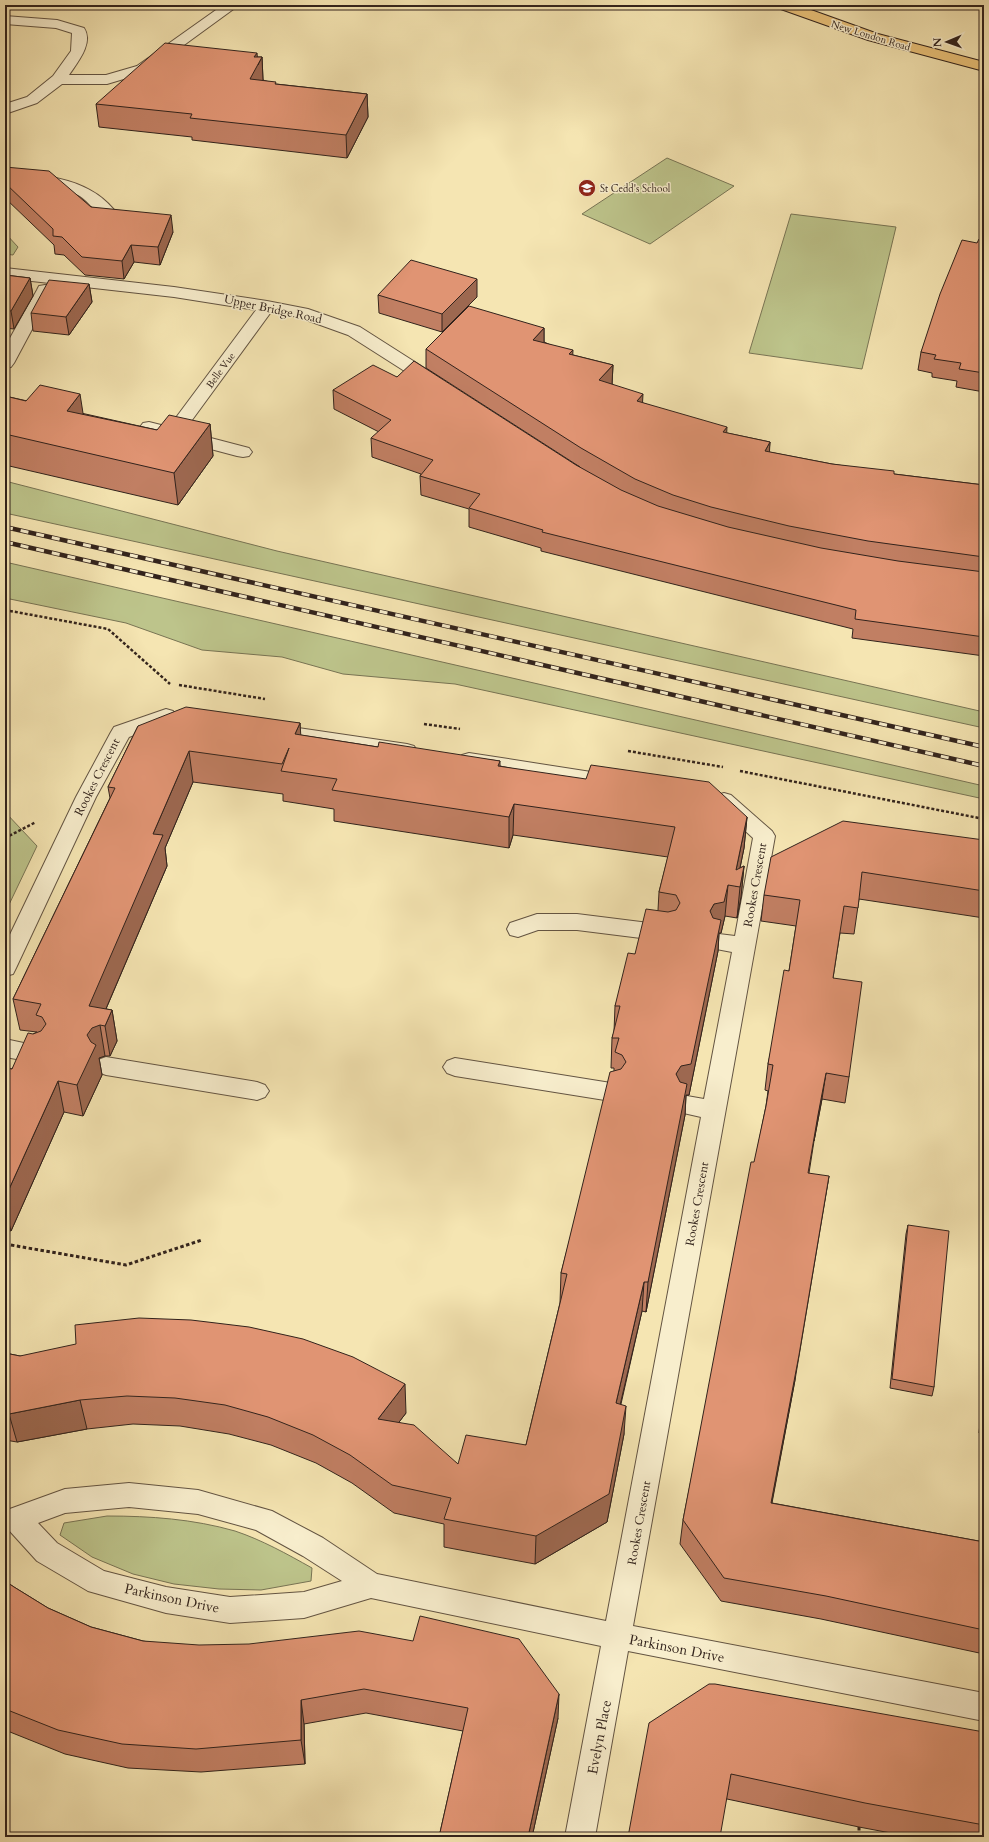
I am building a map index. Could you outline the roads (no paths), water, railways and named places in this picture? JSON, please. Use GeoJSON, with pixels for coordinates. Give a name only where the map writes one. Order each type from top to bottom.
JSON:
{"type":"FeatureCollection","features":[{"type":"Feature","properties":{"kind":"main road","name":"New London Road"},"geometry":{"type":"LineString","coordinates":[[783,5],[873,37],[984,67]]}},
{"type":"Feature","properties":{"kind":"street"},"geometry":{"type":"LineString","coordinates":[[58,78],[107,80],[142,69],[232,5]]}},
{"type":"Feature","properties":{"kind":"street"},"geometry":{"type":"LineString","coordinates":[[5,20],[57,24],[79,31],[78,51],[58,78],[32,100],[5,110]]}},
{"type":"Feature","properties":{"kind":"street"},"geometry":{"type":"LineString","coordinates":[[5,177],[67,186],[84,192],[95,200],[110,215]]}},
{"type":"Feature","properties":{"kind":"street","name":"Upper Bridge Road"},"geometry":{"type":"LineString","coordinates":[[5,273],[174,292],[267,306],[302,313],[330,321],[354,331],[448,392]]}},
{"type":"Feature","properties":{"kind":"street"},"geometry":{"type":"LineString","coordinates":[[5,363],[52,279]]}},
{"type":"Feature","properties":{"kind":"street","name":"Belle Vue"},"geometry":{"type":"LineString","coordinates":[[173,433],[267,306]]}},
{"type":"Feature","properties":{"kind":"street"},"geometry":{"type":"LineString","coordinates":[[149,427],[243,452]]}},
{"type":"Feature","properties":{"kind":"street","name":"Rookes Crescent"},"geometry":{"type":"LineString","coordinates":[[5,968],[86,797],[121,732],[169,715],[185,718]]}},
{"type":"Feature","properties":{"kind":"street"},"geometry":{"type":"LineString","coordinates":[[248,727],[636,786]]}},
{"type":"Feature","properties":{"kind":"street","name":"Rookes Crescent"},"geometry":{"type":"LineString","coordinates":[[618,1636],[764,836],[723,799],[707,796]]}},
{"type":"Feature","properties":{"kind":"street"},"geometry":{"type":"LineString","coordinates":[[518,929],[537,922],[569,922],[665,933]]}},
{"type":"Feature","properties":{"kind":"street"},"geometry":{"type":"LineString","coordinates":[[719,942],[744,946]]}},
{"type":"Feature","properties":{"kind":"street"},"geometry":{"type":"LineString","coordinates":[[5,1048],[39,1054]]}},
{"type":"Feature","properties":{"kind":"street"},"geometry":{"type":"LineString","coordinates":[[106,1066],[257,1091]]}},
{"type":"Feature","properties":{"kind":"street"},"geometry":{"type":"LineString","coordinates":[[455,1067],[611,1092]]}},
{"type":"Feature","properties":{"kind":"street"},"geometry":{"type":"LineString","coordinates":[[687,1105],[714,1110]]}},
{"type":"Feature","properties":{"kind":"street","name":"Parkinson Drive"},"geometry":{"type":"LineString","coordinates":[[371,1585],[304,1605],[230,1610],[166,1600],[98,1582],[47,1552],[11,1518],[65,1501],[129,1495],[198,1502],[262,1520],[313,1547],[371,1585],[618,1636],[984,1707]]}},
{"type":"Feature","properties":{"kind":"street","name":"Evelyn Place"},"geometry":{"type":"LineString","coordinates":[[580,1837],[618,1636]]}},
{"type":"Feature","properties":{"kind":"railway"},"geometry":{"type":"LineString","coordinates":[[5,527],[984,747]]}},
{"type":"Feature","properties":{"kind":"railway"},"geometry":{"type":"LineString","coordinates":[[5,542],[984,766]]}},
{"type":"Feature","properties":{"kind":"place","name":"St Cedd's School"},"geometry":{"type":"Point","coordinates":[587,188]}}]}
